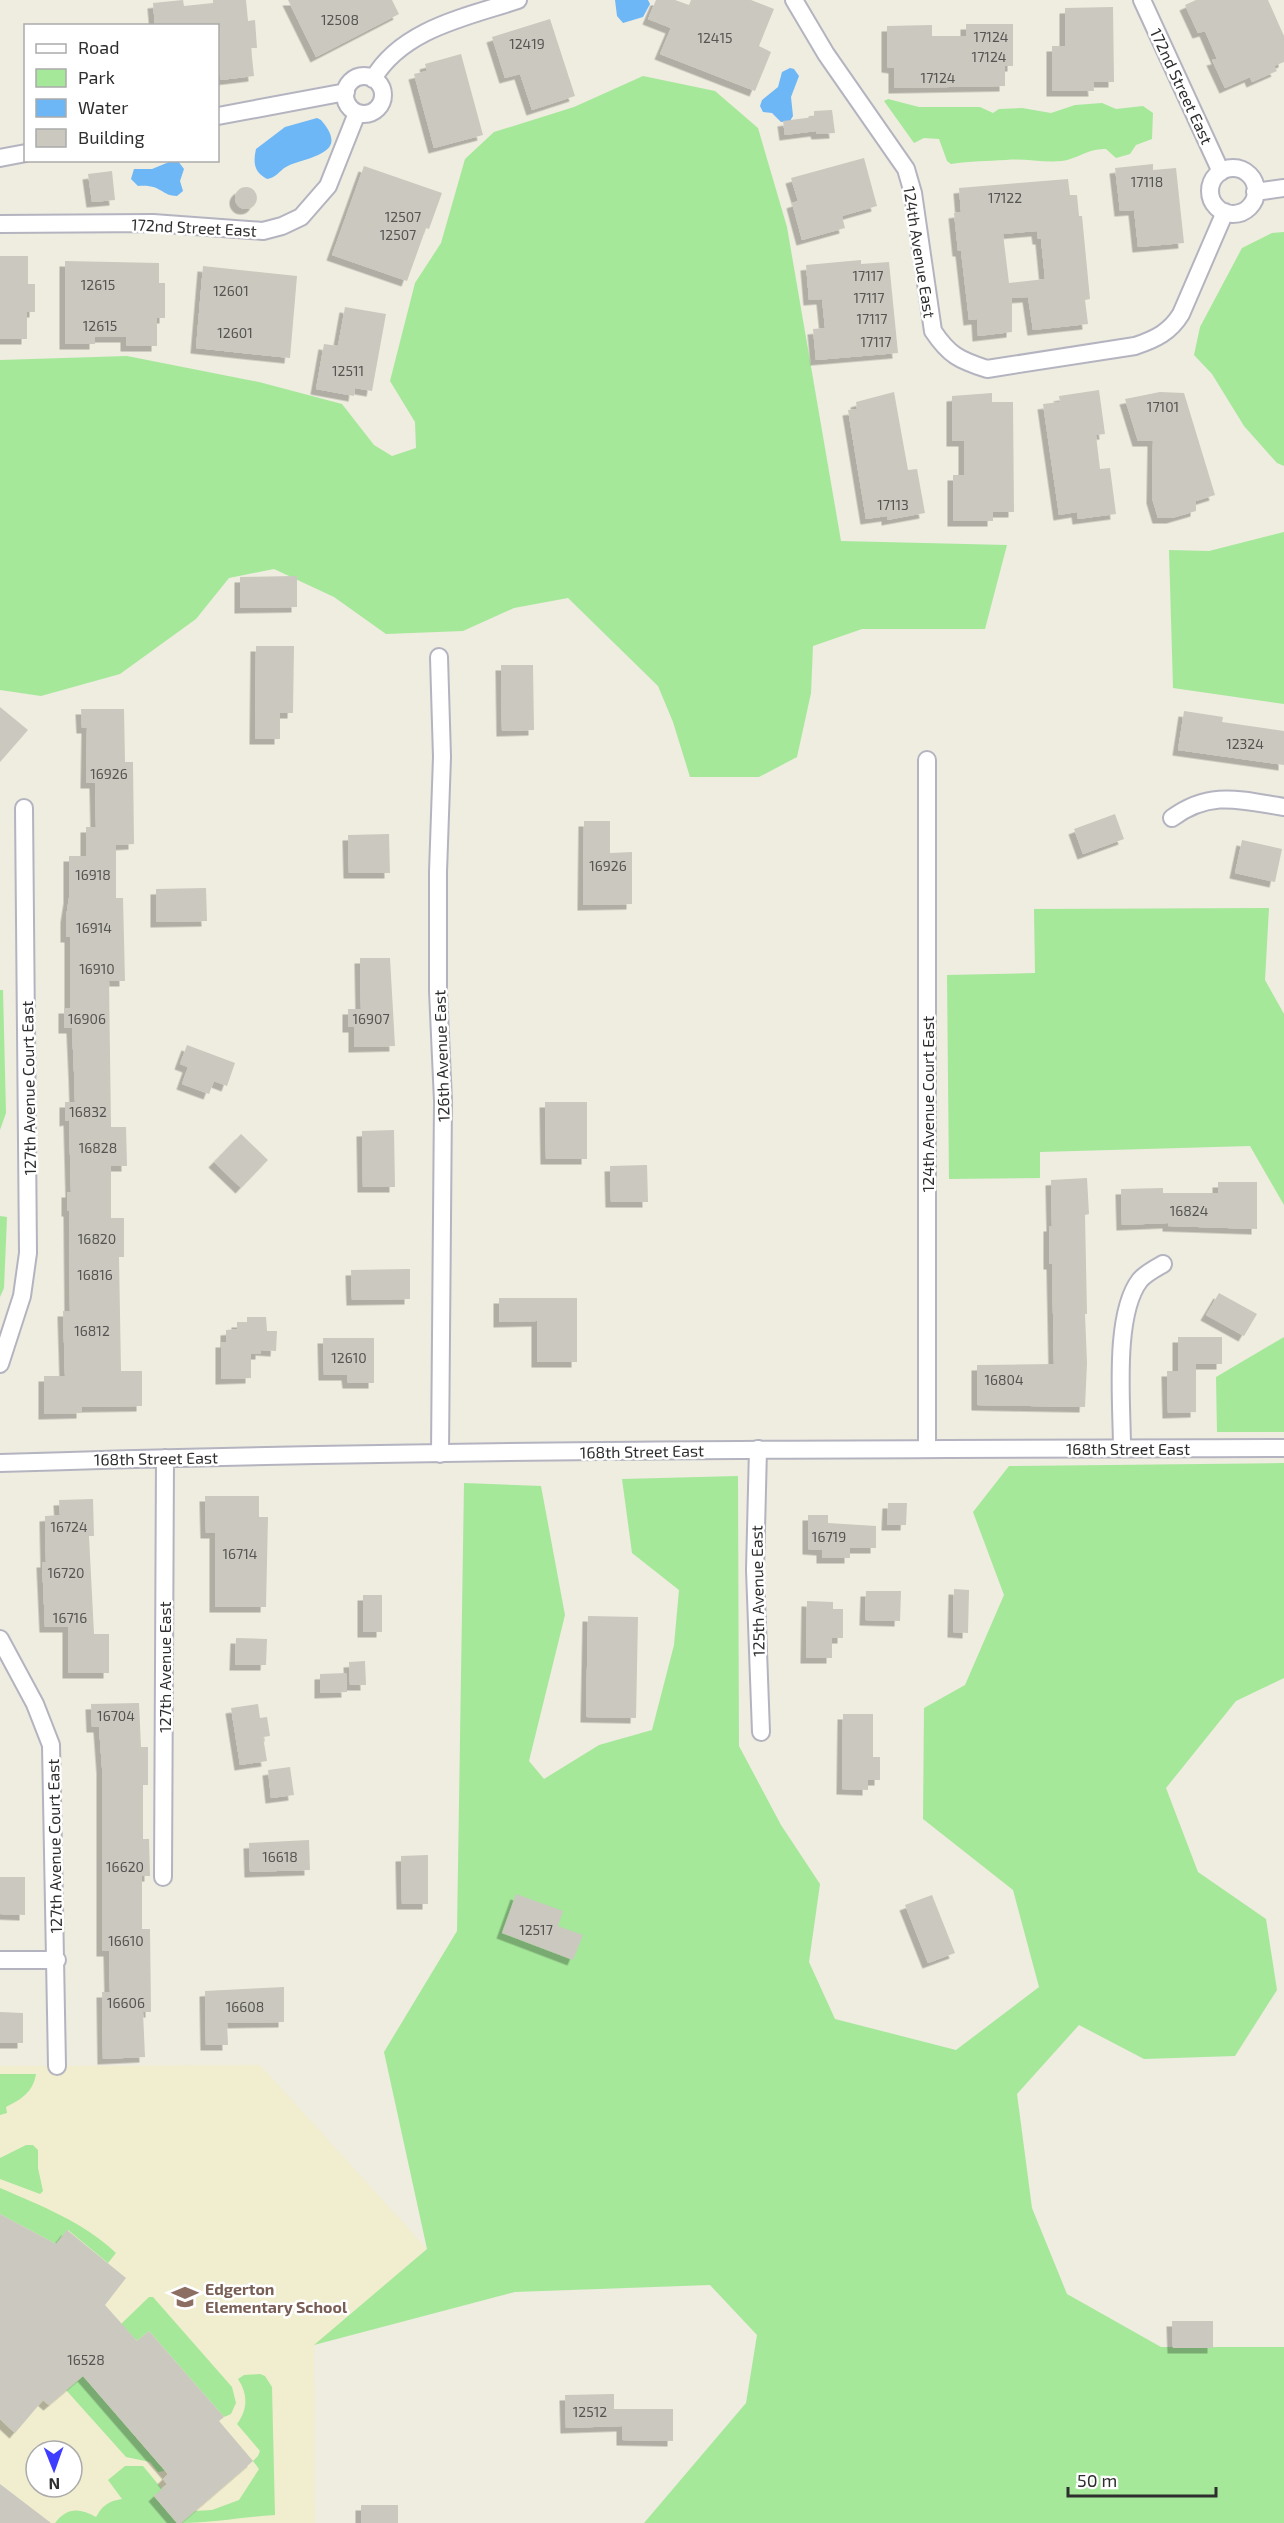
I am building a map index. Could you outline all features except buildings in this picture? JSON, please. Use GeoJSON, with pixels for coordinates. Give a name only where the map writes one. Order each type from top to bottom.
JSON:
{"type":"FeatureCollection","features":[{"type":"Feature","properties":{"kind":"street"},"geometry":{"type":"LineString","coordinates":[[373,79],[382,62],[423,32],[518,0]]}},
{"type":"Feature","properties":{"kind":"street","name":"124th Avenue East"},"geometry":{"type":"LineString","coordinates":[[794,0],[838,73],[906,169],[913,193],[933,331],[946,350],[964,361],[987,369],[1136,346],[1155,340],[1173,327],[1181,314],[1225,212]]}},
{"type":"Feature","properties":{"kind":"street","name":"172nd Street East"},"geometry":{"type":"LineString","coordinates":[[1142,0],[1221,172]]}},
{"type":"Feature","properties":{"kind":"street"},"geometry":{"type":"LineString","coordinates":[[356,78],[373,79],[383,94],[380,106],[369,114],[357,113],[347,104],[346,92],[356,78]]}},
{"type":"Feature","properties":{"kind":"street"},"geometry":{"type":"LineString","coordinates":[[219,116],[346,92]]}},
{"type":"Feature","properties":{"kind":"street","name":"172nd Street East"},"geometry":{"type":"LineString","coordinates":[[0,224],[153,223],[263,231],[282,226],[301,217],[328,186],[357,113]]}},
{"type":"Feature","properties":{"kind":"street"},"geometry":{"type":"LineString","coordinates":[[0,158],[24,153]]}},
{"type":"Feature","properties":{"kind":"street"},"geometry":{"type":"LineString","coordinates":[[1235,168],[1253,181],[1255,192],[1252,203],[1247,209],[1240,213],[1225,212],[1214,203],[1210,190],[1212,182],[1221,172],[1235,168]]}},
{"type":"Feature","properties":{"kind":"street"},"geometry":{"type":"LineString","coordinates":[[1255,192],[1284,188]]}},
{"type":"Feature","properties":{"kind":"street","name":"126th Avenue East"},"geometry":{"type":"LineString","coordinates":[[439,657],[442,758],[438,872],[438,991],[443,1101],[440,1454]]}},
{"type":"Feature","properties":{"kind":"street","name":"124th Avenue Court East"},"geometry":{"type":"LineString","coordinates":[[927,760],[927,1449]]}},
{"type":"Feature","properties":{"kind":"street"},"geometry":{"type":"LineString","coordinates":[[1172,818],[1203,800],[1252,801],[1284,807]]}},
{"type":"Feature","properties":{"kind":"street","name":"127th Avenue Court East"},"geometry":{"type":"LineString","coordinates":[[0,1364],[22,1296],[28,1253],[24,808]]}},
{"type":"Feature","properties":{"kind":"street"},"geometry":{"type":"LineString","coordinates":[[1122,1448],[1122,1331],[1130,1300],[1141,1279],[1163,1264]]}},
{"type":"Feature","properties":{"kind":"street","name":"168th Street East"},"geometry":{"type":"LineString","coordinates":[[0,1463],[165,1458],[758,1449],[1284,1448]]}},
{"type":"Feature","properties":{"kind":"street","name":"125th Avenue East"},"geometry":{"type":"LineString","coordinates":[[758,1449],[755,1570],[761,1732]]}},
{"type":"Feature","properties":{"kind":"street","name":"127th Avenue East"},"geometry":{"type":"LineString","coordinates":[[163,1877],[165,1458]]}},
{"type":"Feature","properties":{"kind":"street","name":"127th Avenue Court East"},"geometry":{"type":"LineString","coordinates":[[0,1639],[35,1704],[51,1745],[57,1960],[57,2066]]}},
{"type":"Feature","properties":{"kind":"street"},"geometry":{"type":"LineString","coordinates":[[0,1960],[57,1960]]}},
{"type":"Feature","properties":{"kind":"shaded area","name":"Edgerton Elementary School"},"geometry":{"type":"Polygon","coordinates":[[[260,2065],[427,2249],[314,2346],[315,2523],[0,2523],[0,2066],[260,2065]]]}},
{"type":"Feature","properties":{"kind":"green space"},"geometry":{"type":"Polygon","coordinates":[[[643,76],[715,91],[758,128],[787,227],[841,541],[1007,545],[985,629],[862,629],[813,646],[811,693],[797,757],[759,777],[690,777],[673,722],[658,686],[568,598],[514,608],[463,631],[386,634],[334,597],[274,569],[229,578],[196,619],[120,674],[41,696],[0,690],[0,360],[127,356],[259,382],[342,404],[374,445],[392,456],[416,448],[415,422],[390,381],[415,283],[441,243],[465,159],[494,132],[574,107],[643,76]]]}},
{"type":"Feature","properties":{"kind":"green space"},"geometry":{"type":"Polygon","coordinates":[[[888,99],[919,107],[980,107],[993,113],[999,109],[1022,108],[1051,113],[1075,105],[1102,103],[1116,109],[1143,106],[1153,113],[1152,139],[1136,145],[1130,154],[1116,158],[1106,149],[1100,149],[1062,161],[1013,160],[951,164],[947,161],[939,139],[924,138],[914,143],[884,101],[888,99]]]}},
{"type":"Feature","properties":{"kind":"green space"},"geometry":{"type":"Polygon","coordinates":[[[1284,232],[1284,466],[1277,463],[1244,426],[1212,374],[1194,355],[1200,327],[1242,248],[1272,233],[1284,232]]]}},
{"type":"Feature","properties":{"kind":"green space"},"geometry":{"type":"Polygon","coordinates":[[[1284,532],[1284,704],[1173,688],[1169,550],[1209,551],[1284,532]]]}},
{"type":"Feature","properties":{"kind":"green space"},"geometry":{"type":"Polygon","coordinates":[[[1269,908],[1265,980],[1284,1014],[1284,1205],[1250,1146],[1040,1152],[1040,1178],[949,1179],[947,975],[1035,973],[1034,909],[1269,908]]]}},
{"type":"Feature","properties":{"kind":"green space"},"geometry":{"type":"Polygon","coordinates":[[[0,990],[3,990],[6,1113],[0,1130],[0,990]]]}},
{"type":"Feature","properties":{"kind":"green space"},"geometry":{"type":"Polygon","coordinates":[[[0,1216],[7,1217],[4,1288],[0,1297],[0,1216]]]}},
{"type":"Feature","properties":{"kind":"green space"},"geometry":{"type":"Polygon","coordinates":[[[1284,1337],[1284,1432],[1217,1432],[1216,1377],[1284,1337]]]}},
{"type":"Feature","properties":{"kind":"green space"},"geometry":{"type":"Polygon","coordinates":[[[1284,1463],[1284,1678],[1236,1701],[1166,1788],[1198,1872],[1266,1919],[1277,1990],[1235,2056],[1144,2059],[1079,2025],[1017,2094],[1032,2208],[1067,2294],[1161,2347],[1284,2347],[1284,2523],[644,2523],[746,2403],[757,2335],[710,2285],[515,2292],[314,2345],[427,2249],[384,2052],[457,1931],[464,1483],[541,1486],[565,1615],[529,1761],[544,1779],[599,1745],[652,1730],[674,1645],[679,1590],[632,1553],[622,1479],[738,1476],[739,1746],[781,1825],[820,1884],[809,1962],[835,2019],[956,2050],[1039,1987],[1013,1890],[923,1819],[924,1708],[965,1685],[1004,1595],[973,1512],[1009,1466],[1284,1463]]]}},
{"type":"Feature","properties":{"kind":"green space"},"geometry":{"type":"Polygon","coordinates":[[[0,2074],[36,2074],[32,2086],[22,2098],[6,2107],[7,2113],[0,2115],[0,2074]]]}},
{"type":"Feature","properties":{"kind":"green space"},"geometry":{"type":"Polygon","coordinates":[[[26,2145],[33,2145],[38,2150],[38,2168],[43,2191],[40,2194],[0,2179],[0,2158],[26,2145]]]}},
{"type":"Feature","properties":{"kind":"green space"},"geometry":{"type":"Polygon","coordinates":[[[0,2188],[76,2224],[116,2253],[108,2263],[68,2230],[56,2244],[0,2214],[0,2188]]]}},
{"type":"Feature","properties":{"kind":"green space"},"geometry":{"type":"Polygon","coordinates":[[[149,2297],[153,2297],[232,2387],[236,2403],[231,2414],[224,2417],[149,2331],[137,2341],[121,2324],[149,2297]]]}},
{"type":"Feature","properties":{"kind":"green space"},"geometry":{"type":"Polygon","coordinates":[[[244,2375],[265,2376],[272,2387],[275,2515],[181,2523],[195,2511],[212,2510],[239,2500],[259,2469],[253,2461],[260,2451],[237,2424],[245,2407],[244,2390],[238,2379],[244,2375]]]}},
{"type":"Feature","properties":{"kind":"green space"},"geometry":{"type":"Polygon","coordinates":[[[83,2376],[165,2471],[158,2472],[150,2462],[126,2457],[66,2390],[83,2376]]]}},
{"type":"Feature","properties":{"kind":"green space"},"geometry":{"type":"Polygon","coordinates":[[[125,2466],[143,2466],[162,2489],[154,2496],[177,2523],[55,2523],[64,2514],[74,2511],[85,2512],[96,2517],[106,2505],[122,2499],[108,2480],[125,2466]]]}},
{"type":"Feature","properties":{"kind":"water"},"geometry":{"type":"Polygon","coordinates":[[[615,0],[648,0],[650,4],[643,17],[623,23],[617,16],[615,0]]]}},
{"type":"Feature","properties":{"kind":"water"},"geometry":{"type":"Polygon","coordinates":[[[790,68],[794,69],[799,76],[791,97],[793,116],[790,121],[781,122],[772,113],[763,112],[760,106],[762,100],[778,87],[782,72],[790,68]]]}},
{"type":"Feature","properties":{"kind":"water"},"geometry":{"type":"Polygon","coordinates":[[[317,118],[323,122],[331,135],[330,146],[326,150],[286,167],[270,178],[267,179],[259,173],[255,163],[256,149],[285,127],[317,118]]]}},
{"type":"Feature","properties":{"kind":"water"},"geometry":{"type":"Polygon","coordinates":[[[169,162],[179,162],[184,169],[180,181],[183,191],[177,196],[172,195],[157,188],[138,186],[131,179],[134,169],[152,169],[169,162]]]}},
{"type":"Feature","properties":{"kind":"place","name":"Edgerton Elementary School"},"geometry":{"type":"Point","coordinates":[185,2297]}}]}
